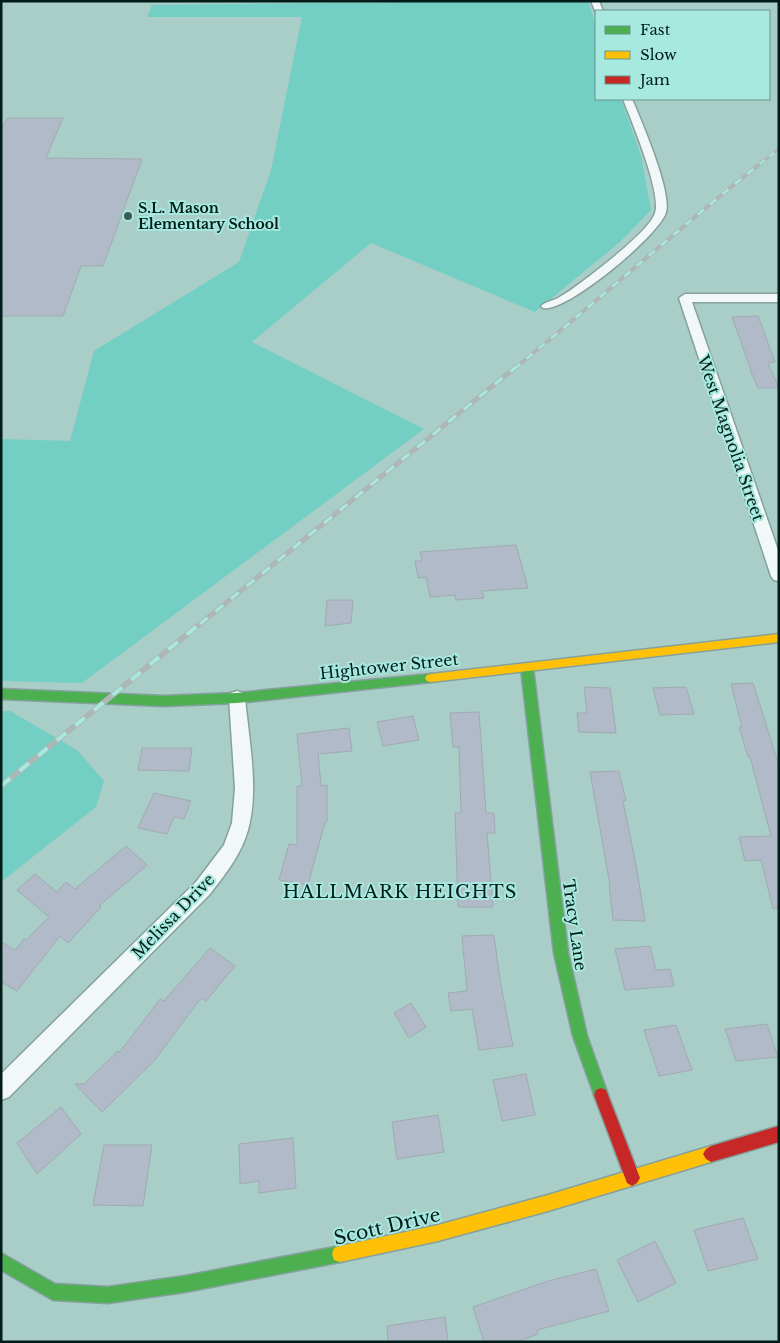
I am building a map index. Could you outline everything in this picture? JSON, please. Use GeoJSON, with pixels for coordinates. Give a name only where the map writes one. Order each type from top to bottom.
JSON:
{"type":"FeatureCollection","features":[{"type":"Feature","properties":{"kind":"street"},"geometry":{"type":"LineString","coordinates":[[547,306],[568,297],[595,278],[653,225],[661,212],[653,171],[628,100]]}},
{"type":"Feature","properties":{"kind":"street","name":"West Magnolia Street"},"geometry":{"type":"LineString","coordinates":[[779,298],[685,298],[779,576]]}},
{"type":"Feature","properties":{"kind":"street","name":"Hightower Street"},"geometry":{"type":"LineString","coordinates":[[1,694],[164,700],[237,698],[527,668],[779,638]]}},
{"type":"Feature","properties":{"kind":"street","name":"Tracy Lane"},"geometry":{"type":"LineString","coordinates":[[527,668],[561,954],[580,1036],[632,1178]]}},
{"type":"Feature","properties":{"kind":"street","name":"Melissa Drive"},"geometry":{"type":"LineString","coordinates":[[1,1089],[203,888],[228,856],[238,836],[244,812],[237,698]]}},
{"type":"Feature","properties":{"kind":"street","name":"Scott Drive"},"geometry":{"type":"LineString","coordinates":[[1,1261],[53,1292],[108,1295],[185,1284],[301,1263],[438,1233],[779,1134]]}},
{"type":"Feature","properties":{"kind":"shaded area"},"geometry":{"type":"Polygon","coordinates":[[[588,1],[595,22],[595,100],[621,100],[641,156],[651,210],[621,241],[535,312],[371,243],[252,342],[424,429],[82,683],[1,681],[1,439],[70,441],[94,351],[239,262],[271,170],[302,17],[147,17],[152,5],[588,1]]]}},
{"type":"Feature","properties":{"kind":"shaded area"},"geometry":{"type":"Polygon","coordinates":[[[1,711],[10,711],[77,750],[104,781],[96,807],[1,882],[1,711]]]}},
{"type":"Feature","properties":{"kind":"building"},"geometry":{"type":"Polygon","coordinates":[[[8,118],[63,118],[46,158],[142,159],[103,266],[81,266],[63,316],[1,316],[1,129],[8,118]]]}},
{"type":"Feature","properties":{"kind":"building"},"geometry":{"type":"Polygon","coordinates":[[[758,316],[775,362],[768,363],[779,388],[758,388],[732,317],[758,316]]]}},
{"type":"Feature","properties":{"kind":"building"},"geometry":{"type":"Polygon","coordinates":[[[516,545],[528,588],[482,591],[484,598],[456,600],[455,595],[430,597],[426,577],[418,578],[415,561],[422,561],[420,552],[516,545]]]}},
{"type":"Feature","properties":{"kind":"building"},"geometry":{"type":"Polygon","coordinates":[[[327,600],[353,600],[351,623],[325,626],[327,600]]]}},
{"type":"Feature","properties":{"kind":"building"},"geometry":{"type":"Polygon","coordinates":[[[753,683],[779,766],[779,908],[773,909],[761,860],[745,861],[739,837],[771,836],[750,757],[748,757],[739,727],[742,727],[731,684],[753,683]]]}},
{"type":"Feature","properties":{"kind":"building"},"geometry":{"type":"Polygon","coordinates":[[[584,687],[610,688],[616,733],[579,732],[577,713],[587,713],[584,687]]]}},
{"type":"Feature","properties":{"kind":"building"},"geometry":{"type":"Polygon","coordinates":[[[686,687],[694,714],[660,715],[653,688],[686,687]]]}},
{"type":"Feature","properties":{"kind":"building"},"geometry":{"type":"Polygon","coordinates":[[[479,712],[486,813],[494,813],[495,833],[487,833],[493,907],[458,907],[455,813],[461,813],[459,747],[453,747],[450,713],[479,712]]]}},
{"type":"Feature","properties":{"kind":"building"},"geometry":{"type":"Polygon","coordinates":[[[413,716],[419,740],[383,746],[377,722],[413,716]]]}},
{"type":"Feature","properties":{"kind":"building"},"geometry":{"type":"Polygon","coordinates":[[[349,728],[352,751],[318,754],[321,786],[327,785],[327,822],[325,822],[308,885],[279,880],[289,844],[297,845],[297,786],[302,786],[297,734],[349,728]]]}},
{"type":"Feature","properties":{"kind":"building"},"geometry":{"type":"Polygon","coordinates":[[[142,748],[192,748],[189,771],[138,770],[142,748]]]}},
{"type":"Feature","properties":{"kind":"building"},"geometry":{"type":"Polygon","coordinates":[[[619,771],[626,801],[623,801],[645,921],[613,920],[610,885],[590,772],[619,771]]]}},
{"type":"Feature","properties":{"kind":"building"},"geometry":{"type":"Polygon","coordinates":[[[154,793],[191,801],[184,819],[174,817],[167,834],[138,828],[154,793]]]}},
{"type":"Feature","properties":{"kind":"building"},"geometry":{"type":"Polygon","coordinates":[[[126,846],[147,865],[99,906],[101,907],[68,943],[60,936],[17,991],[1,982],[1,942],[15,950],[24,939],[26,940],[49,917],[17,890],[35,874],[57,892],[66,882],[75,889],[126,846]]]}},
{"type":"Feature","properties":{"kind":"building"},"geometry":{"type":"Polygon","coordinates":[[[494,935],[500,980],[513,1046],[479,1050],[472,1009],[451,1011],[448,993],[467,991],[462,936],[494,935]]]}},
{"type":"Feature","properties":{"kind":"building"},"geometry":{"type":"Polygon","coordinates":[[[650,946],[656,970],[670,969],[674,986],[625,990],[615,949],[650,946]]]}},
{"type":"Feature","properties":{"kind":"building"},"geometry":{"type":"Polygon","coordinates":[[[210,948],[235,966],[206,1001],[201,998],[154,1061],[102,1112],[75,1084],[84,1084],[118,1051],[119,1053],[160,999],[164,1001],[210,948]]]}},
{"type":"Feature","properties":{"kind":"building"},"geometry":{"type":"Polygon","coordinates":[[[411,1003],[426,1027],[409,1038],[394,1013],[411,1003]]]}},
{"type":"Feature","properties":{"kind":"building"},"geometry":{"type":"Polygon","coordinates":[[[767,1024],[778,1057],[736,1061],[725,1029],[767,1024]]]}},
{"type":"Feature","properties":{"kind":"building"},"geometry":{"type":"Polygon","coordinates":[[[676,1025],[692,1070],[659,1076],[644,1030],[676,1025]]]}},
{"type":"Feature","properties":{"kind":"building"},"geometry":{"type":"Polygon","coordinates":[[[526,1074],[535,1115],[502,1121],[493,1080],[526,1074]]]}},
{"type":"Feature","properties":{"kind":"building"},"geometry":{"type":"Polygon","coordinates":[[[61,1107],[81,1134],[37,1174],[17,1143],[61,1107]]]}},
{"type":"Feature","properties":{"kind":"building"},"geometry":{"type":"Polygon","coordinates":[[[438,1115],[444,1152],[397,1159],[392,1122],[438,1115]]]}},
{"type":"Feature","properties":{"kind":"building"},"geometry":{"type":"Polygon","coordinates":[[[293,1138],[296,1188],[259,1193],[259,1181],[240,1184],[239,1144],[293,1138]]]}},
{"type":"Feature","properties":{"kind":"building"},"geometry":{"type":"Polygon","coordinates":[[[104,1145],[152,1145],[143,1206],[93,1205],[104,1145]]]}},
{"type":"Feature","properties":{"kind":"building"},"geometry":{"type":"Polygon","coordinates":[[[743,1218],[758,1259],[708,1271],[694,1230],[743,1218]]]}},
{"type":"Feature","properties":{"kind":"building"},"geometry":{"type":"Polygon","coordinates":[[[655,1241],[676,1283],[638,1302],[617,1260],[655,1241]]]}},
{"type":"Feature","properties":{"kind":"building"},"geometry":{"type":"Polygon","coordinates":[[[596,1269],[609,1311],[537,1330],[538,1334],[517,1342],[484,1342],[473,1307],[548,1281],[596,1269]]]}},
{"type":"Feature","properties":{"kind":"building"},"geometry":{"type":"Polygon","coordinates":[[[445,1317],[448,1342],[388,1342],[387,1326],[445,1317]]]}},
{"type":"Feature","properties":{"kind":"railway"},"geometry":{"type":"LineString","coordinates":[[760,164],[779,149]]}},
{"type":"Feature","properties":{"kind":"railway"},"geometry":{"type":"LineString","coordinates":[[514,369],[761,163]]}},
{"type":"Feature","properties":{"kind":"railway"},"geometry":{"type":"LineString","coordinates":[[200,624],[516,367]]}},
{"type":"Feature","properties":{"kind":"railway"},"geometry":{"type":"LineString","coordinates":[[1,786],[201,623]]}},
{"type":"Feature","properties":{"kind":"traffic: fast"},"geometry":{"type":"LineString","coordinates":[[527,668],[561,953],[580,1036],[601,1095]]}},
{"type":"Feature","properties":{"kind":"traffic: fast"},"geometry":{"type":"LineString","coordinates":[[1,694],[164,701],[237,698],[431,678]]}},
{"type":"Feature","properties":{"kind":"traffic: fast"},"geometry":{"type":"LineString","coordinates":[[1,1261],[53,1292],[108,1295],[185,1284],[340,1254]]}},
{"type":"Feature","properties":{"kind":"traffic: slow"},"geometry":{"type":"LineString","coordinates":[[431,678],[779,638]]}},
{"type":"Feature","properties":{"kind":"traffic: slow"},"geometry":{"type":"LineString","coordinates":[[340,1254],[438,1233],[548,1203],[711,1154]]}},
{"type":"Feature","properties":{"kind":"traffic: jam"},"geometry":{"type":"LineString","coordinates":[[601,1095],[632,1178]]}},
{"type":"Feature","properties":{"kind":"traffic: jam"},"geometry":{"type":"LineString","coordinates":[[711,1154],[779,1134]]}},
{"type":"Feature","properties":{"kind":"place","name":"S.L. Mason Elementary School"},"geometry":{"type":"Point","coordinates":[128,216]}},
{"type":"Feature","properties":{"kind":"district","name":"HALLMARK HEIGHTS"},"geometry":{"type":"Point","coordinates":[400,892]}}]}
